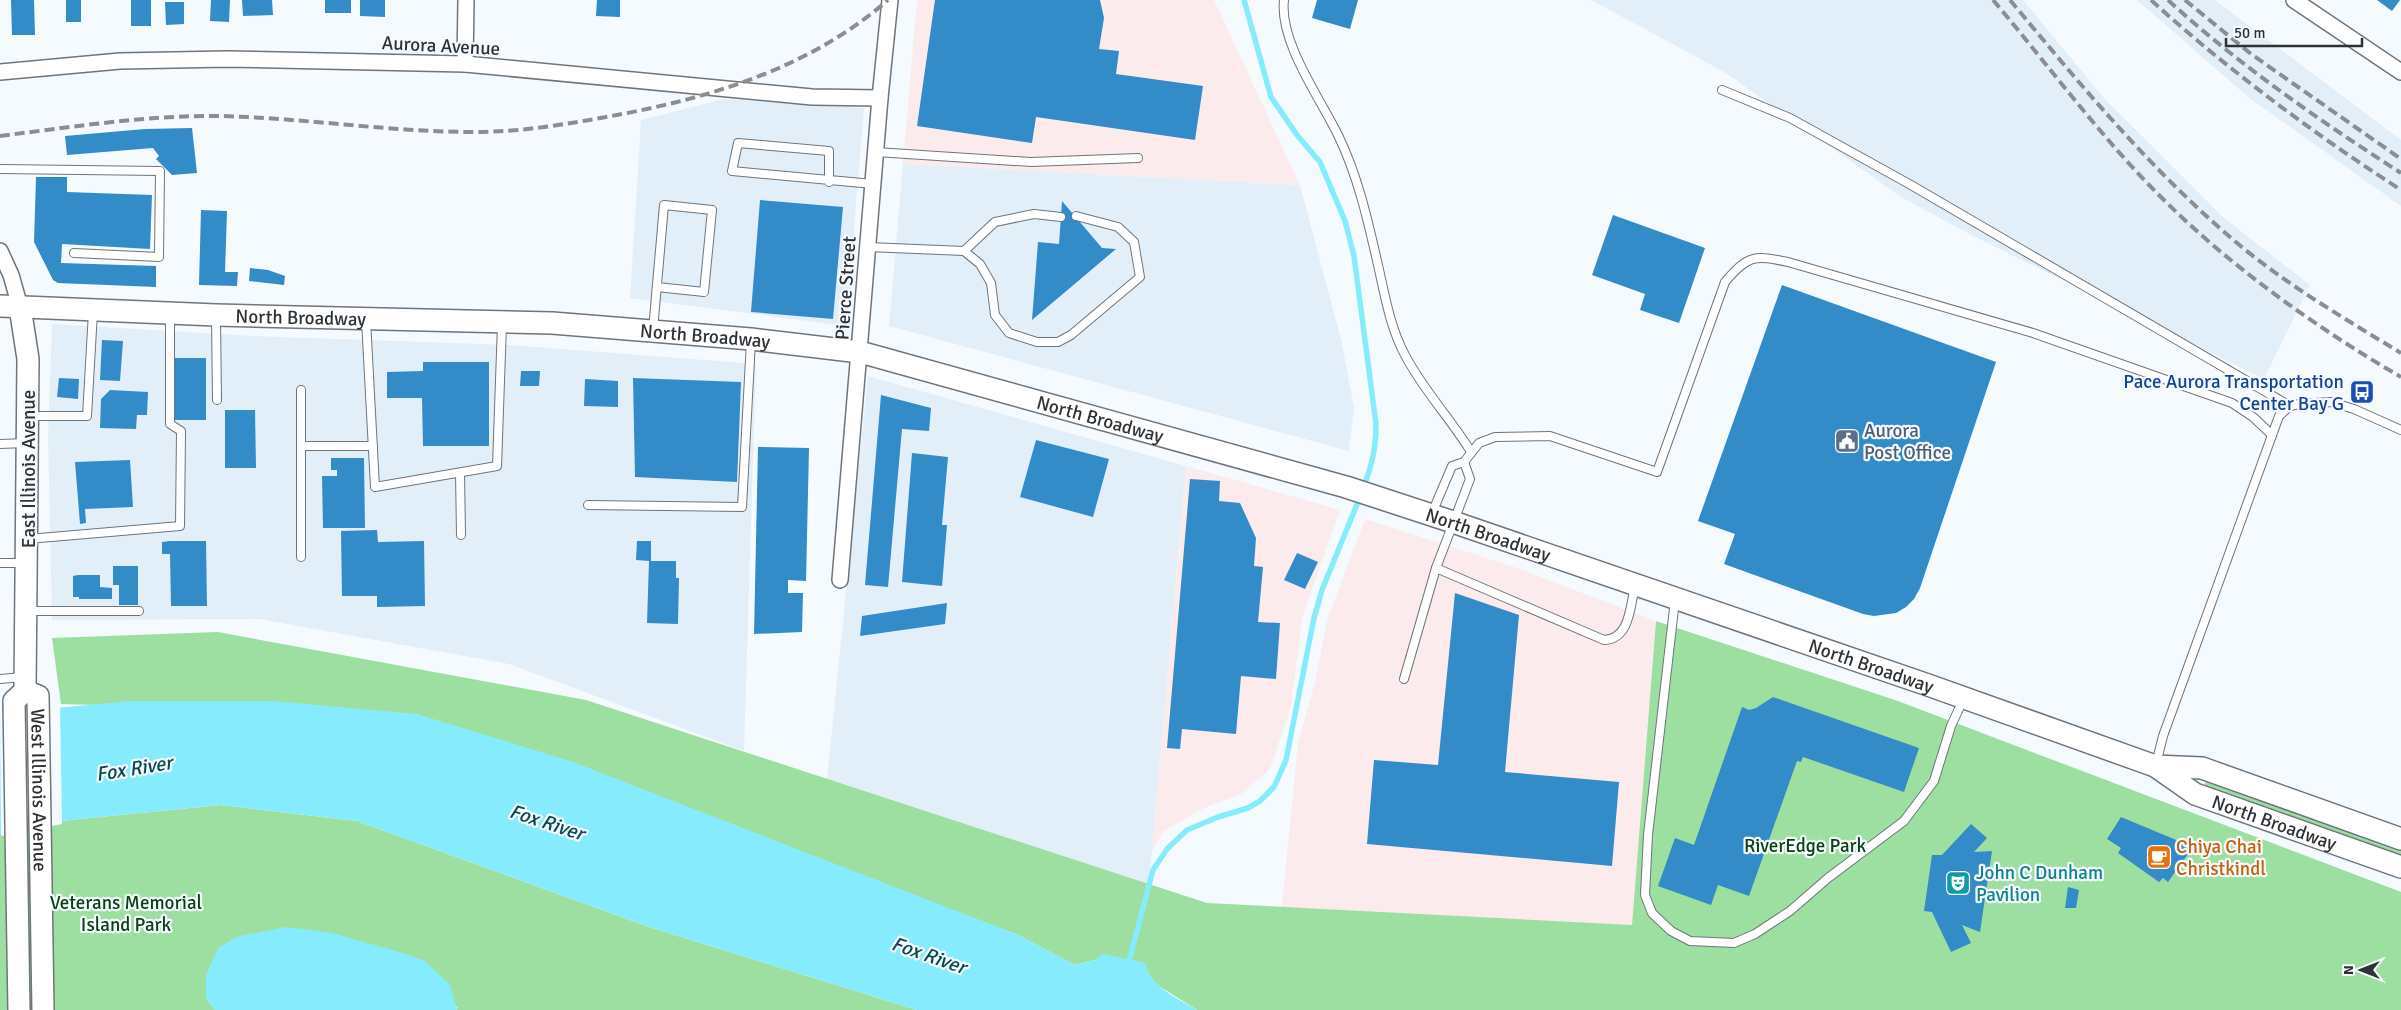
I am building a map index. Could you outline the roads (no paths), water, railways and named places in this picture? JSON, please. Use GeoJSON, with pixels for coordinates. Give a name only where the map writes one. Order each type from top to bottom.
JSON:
{"type":"FeatureCollection","features":[{"type":"Feature","properties":{"kind":"main road","name":"North Broadway"},"geometry":{"type":"LineString","coordinates":[[10,306],[170,314],[366,320],[502,321],[593,326],[751,339],[860,352],[1346,487],[1453,522],[1636,584],[2155,766],[2196,794],[2401,867]]}},
{"type":"Feature","properties":{"kind":"main road","name":"East Illinois Avenue"},"geometry":{"type":"LineString","coordinates":[[10,306],[28,359],[25,684]]}},
{"type":"Feature","properties":{"kind":"main road","name":"West Illinois Avenue"},"geometry":{"type":"LineString","coordinates":[[19,1010],[14,701],[25,684],[38,696],[43,1010]]}},
{"type":"Feature","properties":{"kind":"main road","name":"North Broadway"},"geometry":{"type":"LineString","coordinates":[[2155,766],[2202,768],[2401,839]]}},
{"type":"Feature","properties":{"kind":"street"},"geometry":{"type":"LineString","coordinates":[[466,0],[466,64]]}},
{"type":"Feature","properties":{"kind":"street","name":"Pierce Street"},"geometry":{"type":"LineString","coordinates":[[840,580],[880,98],[890,0]]}},
{"type":"Feature","properties":{"kind":"street"},"geometry":{"type":"LineString","coordinates":[[2294,0],[2401,72]]}},
{"type":"Feature","properties":{"kind":"street","name":"Aurora Avenue"},"geometry":{"type":"LineString","coordinates":[[0,72],[120,61],[218,59],[466,64],[812,97],[880,98]]}},
{"type":"Feature","properties":{"kind":"street","name":"East Illinois Avenue"},"geometry":{"type":"LineString","coordinates":[[0,251],[11,275],[10,306]]}},
{"type":"Feature","properties":{"kind":"lane"},"geometry":{"type":"LineString","coordinates":[[1284,0],[1283,8],[1291,43],[1338,136],[1356,178],[1378,266],[1384,300],[1405,355],[1417,375],[1456,427],[1471,452]]}},
{"type":"Feature","properties":{"kind":"lane"},"geometry":{"type":"LineString","coordinates":[[1722,90],[1790,118],[2290,406],[2331,402],[2354,409],[2401,430]]}},
{"type":"Feature","properties":{"kind":"lane"},"geometry":{"type":"LineString","coordinates":[[829,182],[829,151],[738,143],[732,171],[829,182],[873,184]]}},
{"type":"Feature","properties":{"kind":"lane"},"geometry":{"type":"LineString","coordinates":[[876,152],[1031,162],[1138,158]]}},
{"type":"Feature","properties":{"kind":"lane"},"geometry":{"type":"LineString","coordinates":[[0,170],[160,171],[159,257],[74,253]]}},
{"type":"Feature","properties":{"kind":"lane"},"geometry":{"type":"LineString","coordinates":[[653,332],[664,205],[712,210],[704,292],[657,287]]}},
{"type":"Feature","properties":{"kind":"lane"},"geometry":{"type":"LineString","coordinates":[[964,251],[995,222],[1034,214],[1061,217]]}},
{"type":"Feature","properties":{"kind":"lane"},"geometry":{"type":"LineString","coordinates":[[868,247],[964,251],[980,264],[991,283],[995,315],[1009,333],[1037,342],[1058,342],[1070,335],[1140,277],[1134,242],[1118,227],[1076,216]]}},
{"type":"Feature","properties":{"kind":"lane"},"geometry":{"type":"LineString","coordinates":[[1431,515],[1452,466],[1464,462],[1479,443],[1495,437],[1550,436],[1657,472],[1725,282],[1741,264],[1762,257],[1788,262],[2033,333],[2232,403],[2253,417],[2272,435]]}},
{"type":"Feature","properties":{"kind":"lane"},"geometry":{"type":"LineString","coordinates":[[28,416],[87,416],[94,310]]}},
{"type":"Feature","properties":{"kind":"lane"},"geometry":{"type":"LineString","coordinates":[[27,539],[180,526],[181,431],[170,424],[170,314]]}},
{"type":"Feature","properties":{"kind":"lane"},"geometry":{"type":"LineString","coordinates":[[216,315],[217,400]]}},
{"type":"Feature","properties":{"kind":"lane"},"geometry":{"type":"LineString","coordinates":[[366,320],[375,487],[497,466],[502,321]]}},
{"type":"Feature","properties":{"kind":"lane"},"geometry":{"type":"LineString","coordinates":[[588,505],[742,507],[751,339]]}},
{"type":"Feature","properties":{"kind":"lane"},"geometry":{"type":"LineString","coordinates":[[301,390],[301,557]]}},
{"type":"Feature","properties":{"kind":"lane"},"geometry":{"type":"LineString","coordinates":[[2155,766],[2162,736],[2279,416],[2290,406]]}},
{"type":"Feature","properties":{"kind":"lane"},"geometry":{"type":"LineString","coordinates":[[0,444],[28,443]]}},
{"type":"Feature","properties":{"kind":"lane"},"geometry":{"type":"LineString","coordinates":[[301,446],[373,446]]}},
{"type":"Feature","properties":{"kind":"lane"},"geometry":{"type":"LineString","coordinates":[[1404,679],[1436,568],[1453,522],[1465,497],[1470,479],[1464,462]]}},
{"type":"Feature","properties":{"kind":"lane"},"geometry":{"type":"LineString","coordinates":[[460,473],[461,535]]}},
{"type":"Feature","properties":{"kind":"lane"},"geometry":{"type":"LineString","coordinates":[[0,563],[27,562]]}},
{"type":"Feature","properties":{"kind":"lane"},"geometry":{"type":"LineString","coordinates":[[1436,568],[1604,640],[1614,640],[1624,631],[1636,584]]}},
{"type":"Feature","properties":{"kind":"lane"},"geometry":{"type":"LineString","coordinates":[[1675,598],[1648,835],[1645,895],[1652,914],[1670,931],[1690,941],[1734,943],[1755,934],[1790,911],[1828,878],[1904,821],[1934,781],[1952,726],[1964,699]]}},
{"type":"Feature","properties":{"kind":"lane"},"geometry":{"type":"LineString","coordinates":[[26,611],[139,611]]}},
{"type":"Feature","properties":{"kind":"lane"},"geometry":{"type":"LineString","coordinates":[[0,679],[25,684]]}},
{"type":"Feature","properties":{"kind":"water","name":"Fox River"},"geometry":{"type":"Polygon","coordinates":[[[132,701],[272,701],[417,714],[573,762],[1016,934],[1075,965],[1095,960],[1103,954],[1145,963],[1153,979],[1159,985],[1197,1010],[917,1010],[649,927],[357,821],[221,805],[70,820],[0,834],[0,713],[132,701]]]}},
{"type":"Feature","properties":{"kind":"water"},"geometry":{"type":"Polygon","coordinates":[[[286,927],[332,933],[425,961],[450,985],[457,1010],[215,1010],[206,998],[206,975],[218,948],[236,937],[286,927]]]}},
{"type":"Feature","properties":{"kind":"waterway"},"geometry":{"type":"LineString","coordinates":[[1244,0],[1271,97],[1297,135],[1320,162],[1345,221],[1354,256],[1376,424],[1373,457],[1363,488]]}},
{"type":"Feature","properties":{"kind":"waterway"},"geometry":{"type":"LineString","coordinates":[[1128,965],[1153,870],[1167,849],[1187,830],[1218,817],[1248,808],[1260,801],[1274,787],[1286,760],[1314,618],[1322,590],[1360,497]]}},
{"type":"Feature","properties":{"kind":"railway"},"geometry":{"type":"LineString","coordinates":[[0,136],[110,122],[193,116],[252,117],[474,132],[557,125],[644,110],[682,101],[755,78],[791,63],[825,45],[857,24],[888,0]]}},
{"type":"Feature","properties":{"kind":"railway"},"geometry":{"type":"LineString","coordinates":[[1993,0],[2122,156],[2168,204],[2249,275],[2309,319],[2401,377]]}},
{"type":"Feature","properties":{"kind":"railway"},"geometry":{"type":"LineString","coordinates":[[2010,0],[2121,130],[2211,220],[2243,248],[2281,277],[2401,353]]}},
{"type":"Feature","properties":{"kind":"railway"},"geometry":{"type":"LineString","coordinates":[[2151,0],[2210,51],[2272,100],[2401,190]]}},
{"type":"Feature","properties":{"kind":"railway"},"geometry":{"type":"LineString","coordinates":[[2168,0],[2252,70],[2340,133],[2401,173]]}},
{"type":"Feature","properties":{"kind":"railway"},"geometry":{"type":"LineString","coordinates":[[2185,0],[2251,54],[2401,159]]}},
{"type":"Feature","properties":{"kind":"place","name":"Pace Aurora Transportation Center Bay G"},"geometry":{"type":"Point","coordinates":[2362,392]}},
{"type":"Feature","properties":{"kind":"place","name":"Aurora Post Office"},"geometry":{"type":"Point","coordinates":[1847,441]}},
{"type":"Feature","properties":{"kind":"place","name":"Chiya Chai Christkindl"},"geometry":{"type":"Point","coordinates":[2159,857]}},
{"type":"Feature","properties":{"kind":"place","name":"John C Dunham Pavilion"},"geometry":{"type":"Point","coordinates":[1958,883]}},
{"type":"Feature","properties":{"kind":"park label","name":"RiverEdge Park"},"geometry":{"type":"Point","coordinates":[1805,845]}},
{"type":"Feature","properties":{"kind":"park label","name":"Veterans Memorial Island Park"},"geometry":{"type":"Point","coordinates":[126,913]}}]}
